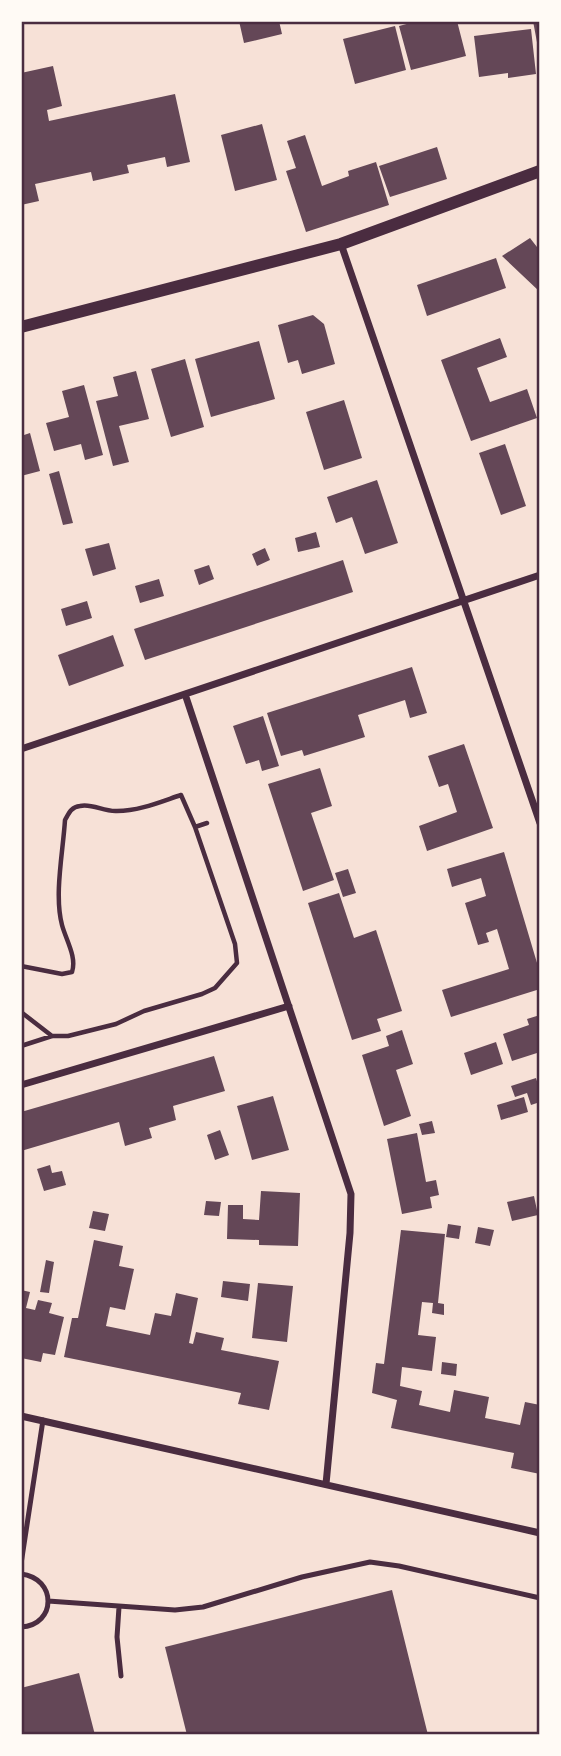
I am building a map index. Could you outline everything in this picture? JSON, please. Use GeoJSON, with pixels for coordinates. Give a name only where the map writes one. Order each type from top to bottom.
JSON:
{"type":"FeatureCollection","features":[{"type":"Feature","properties":{"kind":"street"},"geometry":{"type":"LineString","coordinates":[[21,327],[341,244],[540,171]]}},
{"type":"Feature","properties":{"kind":"street"},"geometry":{"type":"LineString","coordinates":[[341,244],[540,823]]}},
{"type":"Feature","properties":{"kind":"street"},"geometry":{"type":"LineString","coordinates":[[21,749],[540,575]]}},
{"type":"Feature","properties":{"kind":"street"},"geometry":{"type":"LineString","coordinates":[[185,694],[351,1194],[350,1233],[326,1484]]}},
{"type":"Feature","properties":{"kind":"street"},"geometry":{"type":"LineString","coordinates":[[21,1085],[289,1006]]}},
{"type":"Feature","properties":{"kind":"street"},"geometry":{"type":"LineString","coordinates":[[21,1416],[540,1533]]}},
{"type":"Feature","properties":{"kind":"lane"},"geometry":{"type":"LineString","coordinates":[[21,1564],[43,1420]]}},
{"type":"Feature","properties":{"kind":"lane"},"geometry":{"type":"LineString","coordinates":[[48,1601],[175,1610],[203,1607],[302,1577],[370,1562],[540,1597],[540,1631]]}},
{"type":"Feature","properties":{"kind":"lane"},"geometry":{"type":"LineString","coordinates":[[21,1574],[37,1578],[43,1584],[48,1601],[42,1618],[21,1627]]}},
{"type":"Feature","properties":{"kind":"lane"},"geometry":{"type":"LineString","coordinates":[[119,1607],[117,1637],[121,1676]]}},
{"type":"Feature","properties":{"kind":"path"},"geometry":{"type":"LineString","coordinates":[[21,966],[62,974],[72,972],[75,964],[62,926],[59,898],[65,820],[71,809],[89,805],[117,811],[152,806],[181,796],[195,827],[235,944],[237,962],[215,988],[202,994],[144,1010],[117,1024],[68,1036],[52,1036],[21,1046]]}},
{"type":"Feature","properties":{"kind":"path"},"geometry":{"type":"LineString","coordinates":[[195,827],[226,817]]}},
{"type":"Feature","properties":{"kind":"path"},"geometry":{"type":"LineString","coordinates":[[21,1012],[52,1036]]}},
{"type":"Feature","properties":{"kind":"building"},"geometry":{"type":"Polygon","coordinates":[[[239,21],[279,21],[282,34],[244,43],[239,21]]]}},
{"type":"Feature","properties":{"kind":"building"},"geometry":{"type":"Polygon","coordinates":[[[418,21],[457,21],[466,56],[411,70],[399,26],[418,21]]]}},
{"type":"Feature","properties":{"kind":"building"},"geometry":{"type":"Polygon","coordinates":[[[533,21],[540,21],[540,53],[539,53],[533,21]]]}},
{"type":"Feature","properties":{"kind":"building"},"geometry":{"type":"Polygon","coordinates":[[[395,26],[406,70],[355,84],[343,39],[395,26]]]}},
{"type":"Feature","properties":{"kind":"building"},"geometry":{"type":"Polygon","coordinates":[[[531,29],[536,74],[508,78],[508,73],[479,77],[474,36],[531,29]]]}},
{"type":"Feature","properties":{"kind":"building"},"geometry":{"type":"Polygon","coordinates":[[[53,66],[62,106],[47,110],[49,121],[175,94],[190,162],[167,167],[165,157],[127,165],[129,173],[93,181],[91,172],[35,184],[39,201],[21,205],[21,73],[53,66]]]}},
{"type":"Feature","properties":{"kind":"building"},"geometry":{"type":"Polygon","coordinates":[[[262,124],[277,180],[235,191],[221,135],[262,124]]]}},
{"type":"Feature","properties":{"kind":"building"},"geometry":{"type":"Polygon","coordinates":[[[305,135],[322,186],[349,176],[348,171],[376,162],[389,205],[306,232],[286,171],[296,168],[287,141],[305,135]]]}},
{"type":"Feature","properties":{"kind":"building"},"geometry":{"type":"Polygon","coordinates":[[[437,147],[447,179],[390,197],[379,166],[437,147]]]}},
{"type":"Feature","properties":{"kind":"building"},"geometry":{"type":"Polygon","coordinates":[[[530,238],[537,247],[540,245],[540,292],[502,256],[530,238]]]}},
{"type":"Feature","properties":{"kind":"building"},"geometry":{"type":"Polygon","coordinates":[[[496,258],[506,288],[427,316],[417,285],[496,258]]]}},
{"type":"Feature","properties":{"kind":"building"},"geometry":{"type":"Polygon","coordinates":[[[313,315],[324,324],[335,364],[302,374],[298,360],[288,363],[278,325],[313,315]]]}},
{"type":"Feature","properties":{"kind":"building"},"geometry":{"type":"Polygon","coordinates":[[[500,338],[507,357],[477,368],[490,402],[527,389],[537,418],[471,441],[441,360],[500,338]]]}},
{"type":"Feature","properties":{"kind":"building"},"geometry":{"type":"Polygon","coordinates":[[[259,341],[275,399],[211,417],[195,359],[259,341]]]}},
{"type":"Feature","properties":{"kind":"building"},"geometry":{"type":"Polygon","coordinates":[[[185,359],[204,427],[171,437],[151,369],[185,359]]]}},
{"type":"Feature","properties":{"kind":"building"},"geometry":{"type":"Polygon","coordinates":[[[136,371],[149,419],[119,426],[129,462],[113,466],[96,401],[118,396],[113,377],[136,371]]]}},
{"type":"Feature","properties":{"kind":"building"},"geometry":{"type":"Polygon","coordinates":[[[84,385],[103,455],[85,460],[81,444],[54,451],[46,423],[69,417],[62,391],[84,385]]]}},
{"type":"Feature","properties":{"kind":"building"},"geometry":{"type":"Polygon","coordinates":[[[344,400],[362,458],[324,470],[306,412],[344,400]]]}},
{"type":"Feature","properties":{"kind":"building"},"geometry":{"type":"Polygon","coordinates":[[[30,433],[40,471],[21,476],[21,436],[30,433]]]}},
{"type":"Feature","properties":{"kind":"building"},"geometry":{"type":"Polygon","coordinates":[[[505,444],[526,506],[501,515],[479,453],[505,444]]]}},
{"type":"Feature","properties":{"kind":"building"},"geometry":{"type":"Polygon","coordinates":[[[59,471],[73,523],[63,525],[49,474],[59,471]]]}},
{"type":"Feature","properties":{"kind":"building"},"geometry":{"type":"Polygon","coordinates":[[[377,480],[398,543],[365,554],[352,517],[336,523],[327,497],[377,480]]]}},
{"type":"Feature","properties":{"kind":"building"},"geometry":{"type":"Polygon","coordinates":[[[316,532],[320,547],[298,552],[295,538],[316,532]]]}},
{"type":"Feature","properties":{"kind":"building"},"geometry":{"type":"Polygon","coordinates":[[[109,543],[116,569],[93,576],[85,549],[109,543]]]}},
{"type":"Feature","properties":{"kind":"building"},"geometry":{"type":"Polygon","coordinates":[[[265,548],[270,560],[257,566],[252,554],[265,548]]]}},
{"type":"Feature","properties":{"kind":"building"},"geometry":{"type":"Polygon","coordinates":[[[343,560],[353,592],[145,660],[134,629],[343,560]]]}},
{"type":"Feature","properties":{"kind":"building"},"geometry":{"type":"Polygon","coordinates":[[[209,565],[214,579],[199,585],[194,570],[209,565]]]}},
{"type":"Feature","properties":{"kind":"building"},"geometry":{"type":"Polygon","coordinates":[[[159,579],[164,596],[140,603],[135,586],[159,579]]]}},
{"type":"Feature","properties":{"kind":"building"},"geometry":{"type":"Polygon","coordinates":[[[87,601],[92,618],[66,626],[61,609],[87,601]]]}},
{"type":"Feature","properties":{"kind":"building"},"geometry":{"type":"Polygon","coordinates":[[[113,635],[124,666],[69,686],[58,655],[113,635]]]}},
{"type":"Feature","properties":{"kind":"building"},"geometry":{"type":"Polygon","coordinates":[[[412,667],[427,713],[410,718],[405,700],[358,715],[365,737],[304,756],[302,750],[281,756],[267,713],[412,667]]]}},
{"type":"Feature","properties":{"kind":"building"},"geometry":{"type":"Polygon","coordinates":[[[263,716],[279,766],[262,771],[259,760],[246,764],[233,726],[263,716]]]}},
{"type":"Feature","properties":{"kind":"building"},"geometry":{"type":"Polygon","coordinates":[[[464,744],[493,828],[427,851],[419,826],[457,812],[448,784],[439,787],[428,756],[464,744]]]}},
{"type":"Feature","properties":{"kind":"building"},"geometry":{"type":"Polygon","coordinates":[[[320,768],[332,806],[311,813],[334,880],[303,891],[268,784],[320,768]]]}},
{"type":"Feature","properties":{"kind":"building"},"geometry":{"type":"Polygon","coordinates":[[[504,852],[540,973],[540,989],[451,1017],[442,990],[509,969],[497,929],[486,933],[489,942],[478,945],[465,903],[486,896],[481,878],[452,887],[447,869],[504,852]]]}},
{"type":"Feature","properties":{"kind":"building"},"geometry":{"type":"Polygon","coordinates":[[[348,869],[356,893],[343,897],[335,873],[348,869]]]}},
{"type":"Feature","properties":{"kind":"building"},"geometry":{"type":"Polygon","coordinates":[[[339,893],[354,938],[376,930],[402,1011],[377,1019],[381,1031],[352,1040],[308,903],[339,893]]]}},
{"type":"Feature","properties":{"kind":"building"},"geometry":{"type":"Polygon","coordinates":[[[540,1015],[540,1059],[537,1053],[512,1061],[503,1034],[529,1025],[527,1019],[540,1015]]]}},
{"type":"Feature","properties":{"kind":"building"},"geometry":{"type":"Polygon","coordinates":[[[402,1030],[413,1064],[396,1070],[411,1116],[384,1126],[362,1055],[389,1046],[386,1036],[402,1030]]]}},
{"type":"Feature","properties":{"kind":"building"},"geometry":{"type":"Polygon","coordinates":[[[496,1042],[503,1064],[471,1075],[464,1053],[496,1042]]]}},
{"type":"Feature","properties":{"kind":"building"},"geometry":{"type":"Polygon","coordinates":[[[214,1056],[225,1091],[173,1106],[176,1120],[149,1128],[152,1138],[125,1146],[119,1122],[21,1151],[21,1112],[214,1056]]]}},
{"type":"Feature","properties":{"kind":"building"},"geometry":{"type":"Polygon","coordinates":[[[536,1078],[540,1102],[531,1105],[527,1093],[515,1097],[511,1086],[536,1078]]]}},
{"type":"Feature","properties":{"kind":"building"},"geometry":{"type":"Polygon","coordinates":[[[273,1096],[289,1150],[252,1160],[237,1106],[273,1096]]]}},
{"type":"Feature","properties":{"kind":"building"},"geometry":{"type":"Polygon","coordinates":[[[524,1097],[528,1112],[501,1120],[497,1105],[524,1097]]]}},
{"type":"Feature","properties":{"kind":"building"},"geometry":{"type":"Polygon","coordinates":[[[432,1121],[435,1133],[422,1135],[419,1124],[432,1121]]]}},
{"type":"Feature","properties":{"kind":"building"},"geometry":{"type":"Polygon","coordinates":[[[220,1130],[229,1155],[215,1160],[207,1135],[220,1130]]]}},
{"type":"Feature","properties":{"kind":"building"},"geometry":{"type":"Polygon","coordinates":[[[417,1133],[426,1182],[436,1180],[439,1195],[430,1197],[432,1208],[402,1214],[387,1139],[417,1133]]]}},
{"type":"Feature","properties":{"kind":"building"},"geometry":{"type":"Polygon","coordinates":[[[50,1165],[52,1173],[62,1171],[66,1185],[44,1191],[37,1169],[50,1165]]]}},
{"type":"Feature","properties":{"kind":"building"},"geometry":{"type":"Polygon","coordinates":[[[261,1191],[300,1193],[298,1246],[259,1245],[259,1240],[227,1239],[228,1205],[243,1205],[243,1219],[259,1220],[261,1191]]]}},
{"type":"Feature","properties":{"kind":"building"},"geometry":{"type":"Polygon","coordinates":[[[534,1196],[538,1215],[512,1221],[507,1202],[534,1196]]]}},
{"type":"Feature","properties":{"kind":"building"},"geometry":{"type":"Polygon","coordinates":[[[206,1201],[221,1202],[219,1216],[204,1215],[206,1201]]]}},
{"type":"Feature","properties":{"kind":"building"},"geometry":{"type":"Polygon","coordinates":[[[93,1211],[109,1214],[105,1231],[89,1228],[93,1211]]]}},
{"type":"Feature","properties":{"kind":"building"},"geometry":{"type":"Polygon","coordinates":[[[448,1224],[461,1226],[459,1239],[446,1237],[448,1224]]]}},
{"type":"Feature","properties":{"kind":"building"},"geometry":{"type":"Polygon","coordinates":[[[478,1227],[494,1230],[490,1246],[475,1243],[478,1227]]]}},
{"type":"Feature","properties":{"kind":"building"},"geometry":{"type":"Polygon","coordinates":[[[401,1230],[445,1234],[438,1303],[444,1304],[444,1315],[432,1313],[433,1303],[422,1302],[418,1335],[436,1337],[432,1371],[402,1367],[400,1386],[422,1391],[419,1405],[450,1412],[454,1390],[489,1397],[485,1418],[520,1425],[525,1402],[540,1405],[540,1474],[511,1468],[514,1453],[391,1428],[397,1400],[372,1393],[376,1363],[384,1364],[401,1230]]]}},
{"type":"Feature","properties":{"kind":"building"},"geometry":{"type":"Polygon","coordinates":[[[94,1240],[123,1246],[119,1266],[134,1269],[125,1310],[110,1307],[106,1326],[150,1335],[155,1313],[171,1316],[176,1293],[198,1298],[189,1343],[193,1344],[196,1332],[224,1338],[221,1350],[279,1361],[269,1410],[238,1404],[241,1393],[64,1357],[72,1318],[78,1318],[94,1240]]]}},
{"type":"Feature","properties":{"kind":"building"},"geometry":{"type":"Polygon","coordinates":[[[46,1260],[54,1262],[49,1293],[40,1292],[46,1260]]]}},
{"type":"Feature","properties":{"kind":"building"},"geometry":{"type":"Polygon","coordinates":[[[223,1281],[250,1284],[248,1301],[221,1297],[223,1281]]]}},
{"type":"Feature","properties":{"kind":"building"},"geometry":{"type":"Polygon","coordinates":[[[258,1283],[293,1286],[287,1342],[252,1338],[258,1283]]]}},
{"type":"Feature","properties":{"kind":"building"},"geometry":{"type":"Polygon","coordinates":[[[21,1290],[30,1292],[26,1308],[35,1310],[38,1300],[52,1303],[49,1313],[64,1317],[55,1355],[43,1353],[41,1362],[21,1358],[21,1290]]]}},
{"type":"Feature","properties":{"kind":"building"},"geometry":{"type":"Polygon","coordinates":[[[442,1362],[457,1364],[456,1376],[441,1374],[442,1362]]]}},
{"type":"Feature","properties":{"kind":"building"},"geometry":{"type":"Polygon","coordinates":[[[392,1590],[428,1735],[187,1735],[165,1647],[392,1590]]]}},
{"type":"Feature","properties":{"kind":"building"},"geometry":{"type":"Polygon","coordinates":[[[79,1673],[95,1735],[21,1735],[21,1688],[79,1673]]]}}]}
